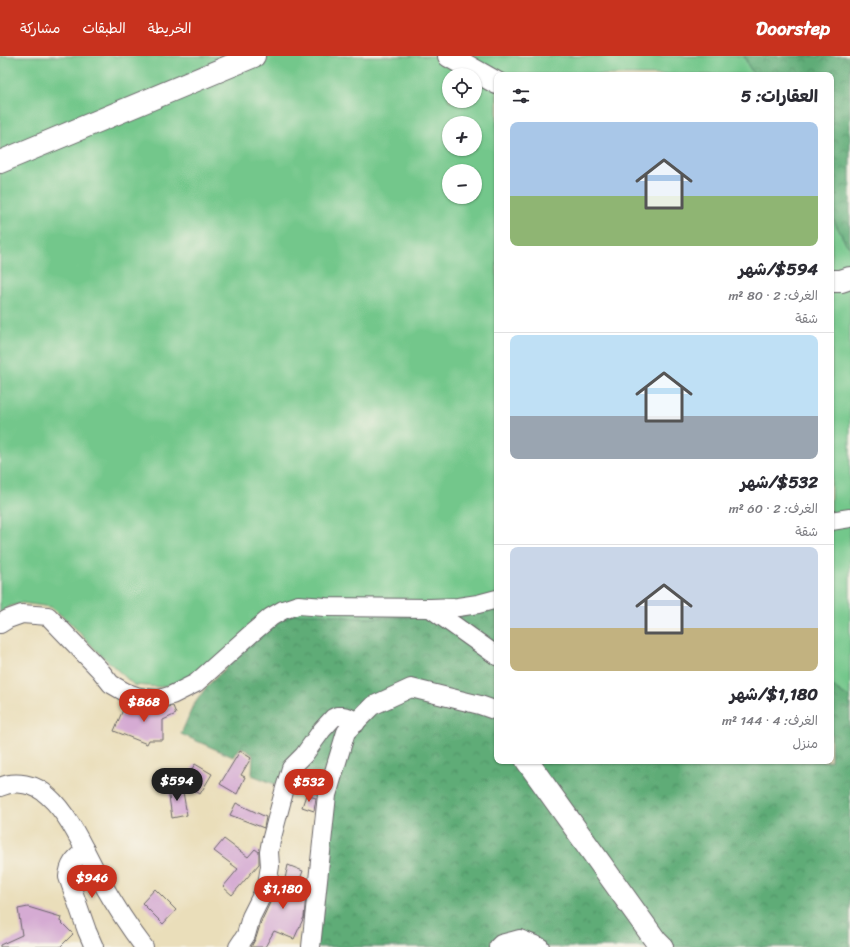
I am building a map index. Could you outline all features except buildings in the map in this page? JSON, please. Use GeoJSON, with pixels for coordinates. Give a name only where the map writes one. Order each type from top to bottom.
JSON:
{"type":"FeatureCollection","features":[{"type":"Feature","properties":{"kind":"street"},"geometry":{"type":"LineString","coordinates":[[0,162],[254,56]]}},
{"type":"Feature","properties":{"kind":"street"},"geometry":{"type":"LineString","coordinates":[[449,56],[494,81]]}},
{"type":"Feature","properties":{"kind":"street"},"geometry":{"type":"LineString","coordinates":[[834,281],[841,281],[850,278]]}},
{"type":"Feature","properties":{"kind":"street"},"geometry":{"type":"LineString","coordinates":[[834,521],[850,518]]}},
{"type":"Feature","properties":{"kind":"street"},"geometry":{"type":"LineString","coordinates":[[0,624],[22,614],[48,616],[94,663],[111,684],[136,696],[160,699],[172,695],[196,683],[252,632],[271,617],[283,610],[298,606],[458,607],[494,600]]}},
{"type":"Feature","properties":{"kind":"street"},"geometry":{"type":"LineString","coordinates":[[430,608],[494,654]]}},
{"type":"Feature","properties":{"kind":"street"},"geometry":{"type":"LineString","coordinates":[[311,947],[327,795],[346,732],[372,706],[411,688],[494,710]]}},
{"type":"Feature","properties":{"kind":"street"},"geometry":{"type":"LineString","coordinates":[[238,947],[246,935],[251,917],[267,884],[270,866],[269,852],[271,841],[292,768],[304,755],[332,718],[338,716],[348,717],[356,723]]}},
{"type":"Feature","properties":{"kind":"street"},"geometry":{"type":"LineString","coordinates":[[529,764],[662,947]]}},
{"type":"Feature","properties":{"kind":"street"},"geometry":{"type":"LineString","coordinates":[[0,786],[24,784],[40,790],[48,795],[64,813],[100,880],[144,947]]}},
{"type":"Feature","properties":{"kind":"street"},"geometry":{"type":"LineString","coordinates":[[85,850],[70,865],[68,877],[94,947]]}},
{"type":"Feature","properties":{"kind":"street"},"geometry":{"type":"LineString","coordinates":[[498,947],[500,944],[520,939],[540,947]]}},
{"type":"Feature","properties":{"kind":"green space"},"geometry":{"type":"Polygon","coordinates":[[[0,56],[744,56],[752,72],[494,72],[494,609],[461,616],[358,618],[322,614],[191,678],[161,687],[134,685],[100,654],[68,621],[51,607],[22,603],[8,607],[0,613],[0,56]]]}},
{"type":"Feature","properties":{"kind":"green space"},"geometry":{"type":"Polygon","coordinates":[[[744,56],[850,56],[850,248],[845,242],[834,221],[834,72],[752,72],[744,56]]]}},
{"type":"Feature","properties":{"kind":"green space"},"geometry":{"type":"Polygon","coordinates":[[[834,221],[845,242],[850,248],[850,698],[834,687],[834,221]]]}},
{"type":"Feature","properties":{"kind":"green space"},"geometry":{"type":"Polygon","coordinates":[[[494,609],[494,764],[834,764],[834,687],[850,698],[850,947],[309,947],[319,802],[252,775],[253,755],[241,747],[233,757],[181,734],[193,706],[207,686],[249,646],[271,627],[294,614],[322,614],[358,618],[461,616],[494,609]]]}}]}
